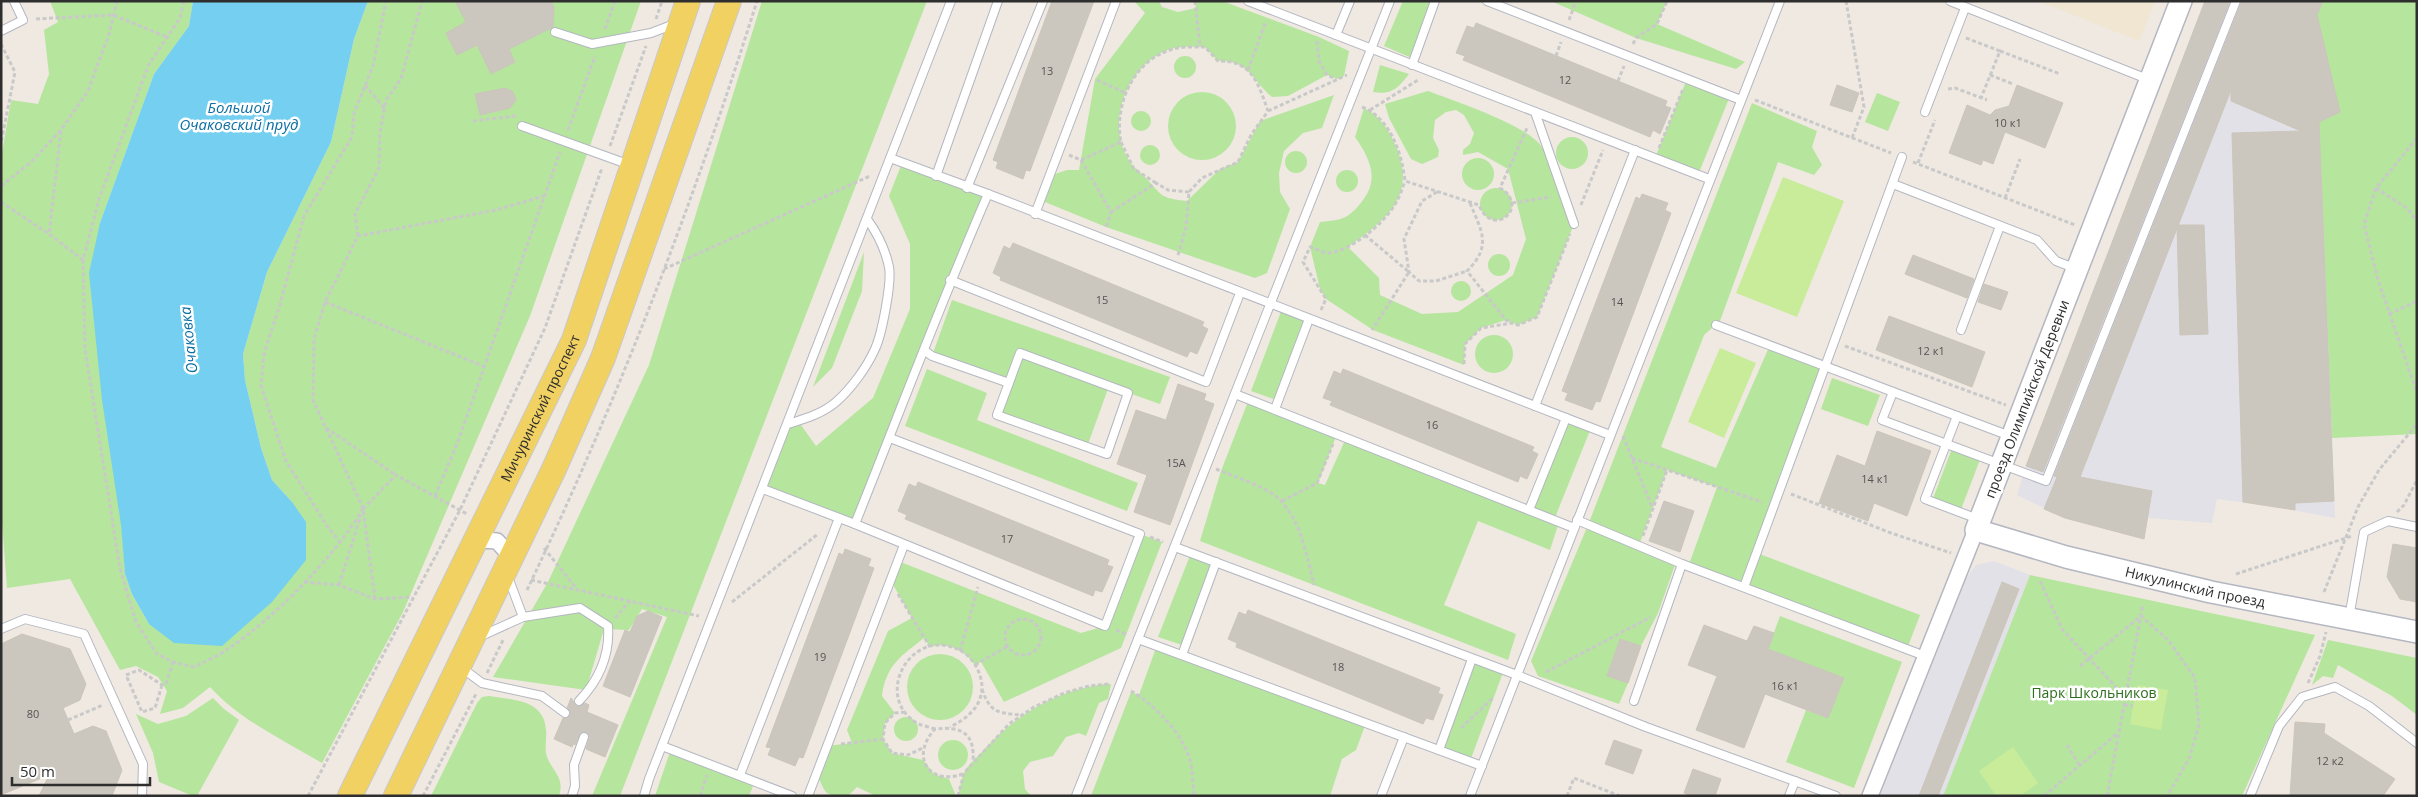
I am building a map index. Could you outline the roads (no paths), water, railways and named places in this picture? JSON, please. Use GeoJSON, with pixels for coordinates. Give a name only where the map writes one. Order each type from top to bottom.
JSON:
{"type":"FeatureCollection","features":[{"type":"Feature","properties":{"kind":"main road"},"geometry":{"type":"LineString","coordinates":[[396,796],[506,568],[603,358],[729,1]]}},
{"type":"Feature","properties":{"kind":"main road","name":"Мичуринский проспект"},"geometry":{"type":"LineString","coordinates":[[350,796],[574,340],[684,11]]}},
{"type":"Feature","properties":{"kind":"street","name":"проезд Олимпийской Деревни"},"geometry":{"type":"LineString","coordinates":[[1870,796],[2003,465],[2181,1]]}},
{"type":"Feature","properties":{"kind":"street","name":"Никулинский проезд"},"geometry":{"type":"LineString","coordinates":[[1978,525],[2066,557],[2166,581],[2417,632]]}},
{"type":"Feature","properties":{"kind":"street"},"geometry":{"type":"LineString","coordinates":[[471,550],[482,540],[497,541],[507,552],[506,568]]}},
{"type":"Feature","properties":{"kind":"lane"},"geometry":{"type":"LineString","coordinates":[[1,31],[22,20],[14,1]]}},
{"type":"Feature","properties":{"kind":"lane"},"geometry":{"type":"LineString","coordinates":[[644,796],[951,1]]}},
{"type":"Feature","properties":{"kind":"lane"},"geometry":{"type":"LineString","coordinates":[[936,176],[998,1]]}},
{"type":"Feature","properties":{"kind":"lane"},"geometry":{"type":"LineString","coordinates":[[967,188],[1043,1]]}},
{"type":"Feature","properties":{"kind":"lane"},"geometry":{"type":"LineString","coordinates":[[1035,214],[1116,1]]}},
{"type":"Feature","properties":{"kind":"lane"},"geometry":{"type":"LineString","coordinates":[[1248,1],[1710,179]]}},
{"type":"Feature","properties":{"kind":"lane"},"geometry":{"type":"LineString","coordinates":[[1336,34],[1350,1]]}},
{"type":"Feature","properties":{"kind":"lane"},"geometry":{"type":"LineString","coordinates":[[1076,796],[1390,1]]}},
{"type":"Feature","properties":{"kind":"lane"},"geometry":{"type":"LineString","coordinates":[[1412,65],[1436,1]]}},
{"type":"Feature","properties":{"kind":"lane"},"geometry":{"type":"LineString","coordinates":[[1487,1],[1686,79],[1742,98]]}},
{"type":"Feature","properties":{"kind":"lane"},"geometry":{"type":"LineString","coordinates":[[1470,796],[1780,1]]}},
{"type":"Feature","properties":{"kind":"lane"},"geometry":{"type":"LineString","coordinates":[[1950,1],[2151,80]]}},
{"type":"Feature","properties":{"kind":"lane"},"geometry":{"type":"LineString","coordinates":[[1893,392],[1882,420],[2046,481],[2236,1]]}},
{"type":"Feature","properties":{"kind":"lane"},"geometry":{"type":"LineString","coordinates":[[1925,112],[1966,8]]}},
{"type":"Feature","properties":{"kind":"lane"},"geometry":{"type":"LineString","coordinates":[[555,32],[592,44],[599,44],[650,33],[684,11]]}},
{"type":"Feature","properties":{"kind":"lane"},"geometry":{"type":"LineString","coordinates":[[1535,112],[1574,224]]}},
{"type":"Feature","properties":{"kind":"lane"},"geometry":{"type":"LineString","coordinates":[[522,126],[632,165]]}},
{"type":"Feature","properties":{"kind":"lane"},"geometry":{"type":"LineString","coordinates":[[1535,406],[1635,150]]}},
{"type":"Feature","properties":{"kind":"lane"},"geometry":{"type":"LineString","coordinates":[[1744,587],[1778,490],[1826,367],[1902,157]]}},
{"type":"Feature","properties":{"kind":"lane"},"geometry":{"type":"LineString","coordinates":[[890,158],[967,188],[988,194],[1035,214],[1610,435]]}},
{"type":"Feature","properties":{"kind":"lane"},"geometry":{"type":"LineString","coordinates":[[1893,184],[2037,240],[2056,261],[2068,266]]}},
{"type":"Feature","properties":{"kind":"lane"},"geometry":{"type":"LineString","coordinates":[[855,524],[925,351],[950,280],[988,194]]}},
{"type":"Feature","properties":{"kind":"lane"},"geometry":{"type":"LineString","coordinates":[[788,424],[810,418],[836,402],[860,374],[875,349],[886,305],[890,269],[881,238],[867,219]]}},
{"type":"Feature","properties":{"kind":"lane"},"geometry":{"type":"LineString","coordinates":[[1961,330],[2000,226]]}},
{"type":"Feature","properties":{"kind":"lane"},"geometry":{"type":"LineString","coordinates":[[950,280],[1206,382],[1240,292]]}},
{"type":"Feature","properties":{"kind":"lane"},"geometry":{"type":"LineString","coordinates":[[1275,409],[1313,321]]}},
{"type":"Feature","properties":{"kind":"lane"},"geometry":{"type":"LineString","coordinates":[[1716,325],[2002,433]]}},
{"type":"Feature","properties":{"kind":"lane"},"geometry":{"type":"LineString","coordinates":[[925,351],[932,356],[1009,383]]}},
{"type":"Feature","properties":{"kind":"lane"},"geometry":{"type":"LineString","coordinates":[[1020,353],[1128,393],[1107,454],[998,415],[1009,383],[1020,353]]}},
{"type":"Feature","properties":{"kind":"lane"},"geometry":{"type":"LineString","coordinates":[[1235,394],[1574,528]]}},
{"type":"Feature","properties":{"kind":"lane"},"geometry":{"type":"LineString","coordinates":[[1957,416],[1925,499],[1978,525]]}},
{"type":"Feature","properties":{"kind":"lane"},"geometry":{"type":"LineString","coordinates":[[1529,510],[1566,418]]}},
{"type":"Feature","properties":{"kind":"lane"},"geometry":{"type":"LineString","coordinates":[[763,489],[855,524],[904,546],[1105,626],[1140,534],[890,438]]}},
{"type":"Feature","properties":{"kind":"lane"},"geometry":{"type":"LineString","coordinates":[[740,775],[838,518]]}},
{"type":"Feature","properties":{"kind":"lane"},"geometry":{"type":"LineString","coordinates":[[1577,520],[1682,564],[1917,653]]}},
{"type":"Feature","properties":{"kind":"lane"},"geometry":{"type":"LineString","coordinates":[[2349,619],[2364,532],[2388,521],[2417,527]]}},
{"type":"Feature","properties":{"kind":"lane"},"geometry":{"type":"LineString","coordinates":[[808,796],[904,546]]}},
{"type":"Feature","properties":{"kind":"lane"},"geometry":{"type":"LineString","coordinates":[[1175,547],[1517,675],[1646,727],[1836,796]]}},
{"type":"Feature","properties":{"kind":"lane"},"geometry":{"type":"LineString","coordinates":[[1182,655],[1216,562]]}},
{"type":"Feature","properties":{"kind":"lane"},"geometry":{"type":"LineString","coordinates":[[1634,701],[1682,564]]}},
{"type":"Feature","properties":{"kind":"lane"},"geometry":{"type":"LineString","coordinates":[[506,568],[523,617]]}},
{"type":"Feature","properties":{"kind":"lane"},"geometry":{"type":"LineString","coordinates":[[471,640],[523,617],[580,608],[608,626],[609,645],[593,686],[579,701]]}},
{"type":"Feature","properties":{"kind":"lane"},"geometry":{"type":"LineString","coordinates":[[1,629],[24,619],[84,634],[143,764],[142,796]]}},
{"type":"Feature","properties":{"kind":"lane"},"geometry":{"type":"LineString","coordinates":[[1138,639],[1482,766]]}},
{"type":"Feature","properties":{"kind":"lane"},"geometry":{"type":"LineString","coordinates":[[1438,750],[1472,659]]}},
{"type":"Feature","properties":{"kind":"lane"},"geometry":{"type":"LineString","coordinates":[[458,666],[482,684],[542,696],[565,713]]}},
{"type":"Feature","properties":{"kind":"lane"},"geometry":{"type":"LineString","coordinates":[[2250,796],[2279,726],[2302,697],[2335,687],[2369,706],[2417,743]]}},
{"type":"Feature","properties":{"kind":"lane"},"geometry":{"type":"LineString","coordinates":[[572,796],[575,786],[574,765],[584,737]]}},
{"type":"Feature","properties":{"kind":"lane"},"geometry":{"type":"LineString","coordinates":[[1381,796],[1404,737]]}},
{"type":"Feature","properties":{"kind":"lane"},"geometry":{"type":"LineString","coordinates":[[662,746],[740,775],[778,793],[792,796]]}},
{"type":"Feature","properties":{"kind":"lane"},"geometry":{"type":"LineString","coordinates":[[1789,796],[1794,781]]}},
{"type":"Feature","properties":{"kind":"water","name":"Большой Очаковский пруд"},"geometry":{"type":"Polygon","coordinates":[[[193,1],[368,1],[354,39],[331,142],[267,272],[243,354],[245,380],[261,448],[272,480],[292,502],[306,522],[306,560],[272,602],[222,646],[174,643],[149,624],[132,594],[125,574],[121,525],[102,400],[89,273],[100,223],[154,74],[189,26],[193,1]]]}},
{"type":"Feature","properties":{"kind":"water label","name":"Очаковка"},"geometry":{"type":"Point","coordinates":[189,340]}},
{"type":"Feature","properties":{"kind":"park label","name":"Парк Школьников"},"geometry":{"type":"Point","coordinates":[2094,693]}}]}
